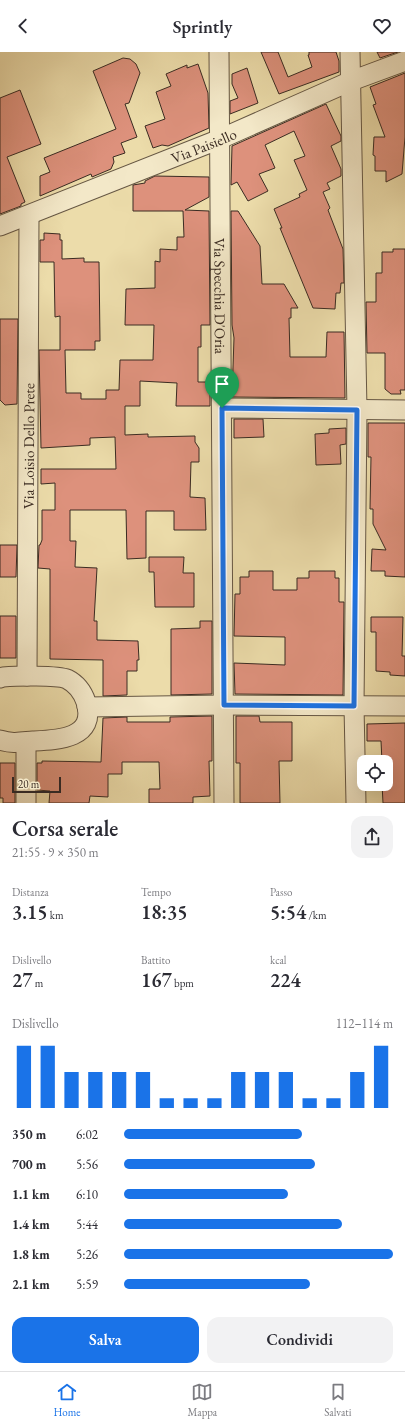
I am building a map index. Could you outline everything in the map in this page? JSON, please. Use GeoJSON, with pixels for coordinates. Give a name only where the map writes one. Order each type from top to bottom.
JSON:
{"type":"FeatureCollection","features":[{"type":"Feature","properties":{"kind":"street","name":"Via Specchia D'Oria"},"geometry":{"type":"LineString","coordinates":[[219,52],[224,803]]}},
{"type":"Feature","properties":{"kind":"street"},"geometry":{"type":"LineString","coordinates":[[350,52],[357,410],[354,706],[356,803]]}},
{"type":"Feature","properties":{"kind":"street","name":"Via Paisiello"},"geometry":{"type":"LineString","coordinates":[[0,226],[220,138],[351,81],[405,61]]}},
{"type":"Feature","properties":{"kind":"street","name":"Via Loisio Dello Prete"},"geometry":{"type":"LineString","coordinates":[[27,676],[29,215]]}},
{"type":"Feature","properties":{"kind":"street"},"geometry":{"type":"LineString","coordinates":[[222,408],[405,410]]}},
{"type":"Feature","properties":{"kind":"street"},"geometry":{"type":"LineString","coordinates":[[0,678],[27,676],[66,679],[77,685],[84,696],[87,707],[83,727],[74,736],[62,740],[17,743],[0,740]]}},
{"type":"Feature","properties":{"kind":"street"},"geometry":{"type":"LineString","coordinates":[[87,707],[224,705],[405,706]]}},
{"type":"Feature","properties":{"kind":"street"},"geometry":{"type":"LineString","coordinates":[[26,742],[26,803]]}},
{"type":"Feature","properties":{"kind":"building"},"geometry":{"type":"Polygon","coordinates":[[[261,52],[278,52],[288,77],[312,67],[308,55],[309,52],[336,52],[339,61],[339,72],[279,94],[261,52]]]}},
{"type":"Feature","properties":{"kind":"building"},"geometry":{"type":"Polygon","coordinates":[[[377,52],[398,52],[380,58],[377,52]]]}},
{"type":"Feature","properties":{"kind":"building"},"geometry":{"type":"Polygon","coordinates":[[[123,58],[130,59],[136,64],[140,73],[129,103],[125,104],[137,137],[121,143],[125,153],[113,157],[114,162],[111,169],[92,177],[91,174],[40,196],[40,176],[50,172],[44,158],[116,129],[93,71],[123,58]]]}},
{"type":"Feature","properties":{"kind":"building"},"geometry":{"type":"Polygon","coordinates":[[[198,64],[208,93],[209,128],[168,146],[162,145],[153,148],[145,126],[165,119],[156,92],[171,86],[166,74],[187,65],[187,68],[198,64]]]}},
{"type":"Feature","properties":{"kind":"building"},"geometry":{"type":"Polygon","coordinates":[[[247,68],[258,103],[230,114],[230,101],[238,98],[232,84],[232,74],[247,68]]]}},
{"type":"Feature","properties":{"kind":"building"},"geometry":{"type":"Polygon","coordinates":[[[405,73],[405,137],[402,174],[386,182],[386,171],[375,171],[375,156],[373,155],[374,137],[385,137],[373,105],[376,104],[370,87],[405,73]]]}},
{"type":"Feature","properties":{"kind":"building"},"geometry":{"type":"Polygon","coordinates":[[[20,90],[41,144],[7,157],[25,202],[21,204],[21,206],[0,214],[0,98],[20,90]]]}},
{"type":"Feature","properties":{"kind":"building"},"geometry":{"type":"Polygon","coordinates":[[[326,104],[341,136],[341,141],[331,146],[341,169],[341,176],[327,183],[330,189],[323,192],[330,208],[328,210],[343,249],[344,283],[341,283],[340,293],[336,293],[335,309],[313,308],[280,228],[282,228],[274,209],[300,197],[299,194],[307,190],[294,160],[305,156],[294,131],[265,145],[275,168],[259,174],[268,191],[248,201],[237,182],[231,185],[232,146],[326,104]]]}},
{"type":"Feature","properties":{"kind":"building"},"geometry":{"type":"Polygon","coordinates":[[[155,176],[209,177],[209,197],[185,210],[209,211],[210,325],[201,325],[201,347],[198,347],[198,382],[210,382],[210,406],[176,406],[177,383],[140,381],[140,406],[125,406],[125,435],[148,434],[148,437],[195,436],[195,442],[199,448],[199,462],[191,462],[190,497],[205,498],[206,530],[174,530],[174,511],[146,511],[146,558],[127,559],[126,510],[70,510],[70,541],[76,541],[75,567],[97,568],[94,621],[97,621],[97,640],[138,641],[139,660],[137,660],[137,671],[127,671],[127,695],[103,696],[103,660],[50,659],[50,569],[38,568],[39,545],[42,540],[42,510],[55,510],[55,483],[41,484],[41,469],[116,469],[115,437],[90,438],[90,445],[41,448],[39,350],[60,350],[60,316],[55,317],[54,262],[40,262],[40,240],[44,240],[44,233],[60,234],[60,240],[62,240],[62,259],[84,258],[84,262],[99,262],[100,341],[95,341],[95,350],[65,350],[66,393],[81,393],[81,399],[106,399],[106,390],[119,390],[120,360],[153,360],[154,325],[125,325],[126,289],[155,288],[155,261],[160,262],[160,249],[177,250],[177,237],[184,237],[183,211],[133,211],[133,185],[145,183],[145,181],[155,176]]]}},
{"type":"Feature","properties":{"kind":"building"},"geometry":{"type":"Polygon","coordinates":[[[231,211],[238,211],[260,246],[262,284],[284,284],[298,308],[291,308],[291,318],[289,318],[290,357],[326,357],[327,332],[344,332],[345,398],[232,397],[234,338],[232,325],[231,211]]]}},
{"type":"Feature","properties":{"kind":"building"},"geometry":{"type":"Polygon","coordinates":[[[393,249],[405,249],[405,390],[400,390],[401,394],[391,394],[385,389],[385,353],[367,353],[366,302],[376,302],[376,273],[382,273],[382,252],[393,252],[393,249]]]}},
{"type":"Feature","properties":{"kind":"building"},"geometry":{"type":"Polygon","coordinates":[[[0,319],[18,319],[17,404],[5,405],[0,400],[0,319]]]}},
{"type":"Feature","properties":{"kind":"building"},"geometry":{"type":"Polygon","coordinates":[[[234,419],[263,419],[264,437],[234,438],[234,419]]]}},
{"type":"Feature","properties":{"kind":"building"},"geometry":{"type":"Polygon","coordinates":[[[368,423],[405,423],[405,577],[385,576],[385,571],[371,571],[372,549],[386,550],[373,524],[373,509],[370,509],[371,457],[368,457],[368,423]]]}},
{"type":"Feature","properties":{"kind":"building"},"geometry":{"type":"Polygon","coordinates":[[[346,428],[346,444],[340,445],[341,464],[316,465],[315,434],[329,433],[329,429],[346,428]]]}},
{"type":"Feature","properties":{"kind":"building"},"geometry":{"type":"Polygon","coordinates":[[[0,545],[17,545],[16,577],[0,577],[0,545]]]}},
{"type":"Feature","properties":{"kind":"building"},"geometry":{"type":"Polygon","coordinates":[[[149,557],[184,557],[183,573],[194,573],[194,607],[155,607],[154,572],[149,572],[149,557]]]}},
{"type":"Feature","properties":{"kind":"building"},"geometry":{"type":"Polygon","coordinates":[[[249,571],[273,571],[273,590],[297,590],[297,578],[309,578],[309,571],[335,571],[335,578],[339,578],[339,602],[344,602],[343,695],[235,694],[234,663],[285,665],[285,637],[234,636],[235,594],[240,594],[240,577],[249,577],[249,571]]]}},
{"type":"Feature","properties":{"kind":"building"},"geometry":{"type":"Polygon","coordinates":[[[0,616],[16,616],[16,658],[0,658],[0,616]]]}},
{"type":"Feature","properties":{"kind":"building"},"geometry":{"type":"Polygon","coordinates":[[[371,617],[403,617],[402,656],[405,656],[405,676],[390,675],[390,672],[376,671],[376,632],[371,632],[371,617]]]}},
{"type":"Feature","properties":{"kind":"building"},"geometry":{"type":"Polygon","coordinates":[[[200,621],[212,621],[212,694],[171,695],[171,629],[200,628],[200,621]]]}},
{"type":"Feature","properties":{"kind":"building"},"geometry":{"type":"Polygon","coordinates":[[[212,716],[212,761],[209,761],[210,796],[193,797],[193,803],[149,803],[149,789],[160,789],[159,762],[122,762],[122,774],[108,774],[108,797],[90,796],[89,803],[49,803],[50,791],[37,790],[37,763],[42,763],[42,761],[101,762],[103,718],[127,717],[127,722],[170,722],[170,717],[212,716]]]}},
{"type":"Feature","properties":{"kind":"building"},"geometry":{"type":"Polygon","coordinates":[[[236,716],[259,716],[260,722],[292,722],[292,761],[279,761],[280,803],[240,803],[240,763],[236,763],[236,716]]]}},
{"type":"Feature","properties":{"kind":"building"},"geometry":{"type":"Polygon","coordinates":[[[405,723],[405,803],[383,803],[382,791],[393,791],[393,755],[382,755],[381,741],[367,741],[367,724],[405,723]]]}},
{"type":"Feature","properties":{"kind":"building"},"geometry":{"type":"Polygon","coordinates":[[[0,763],[15,763],[15,803],[3,803],[3,798],[0,798],[0,763]]]}},
{"type":"Feature","properties":{"kind":"route"},"geometry":{"type":"LineString","coordinates":[[222,408],[357,410],[354,706],[224,705],[222,408]]}}]}
